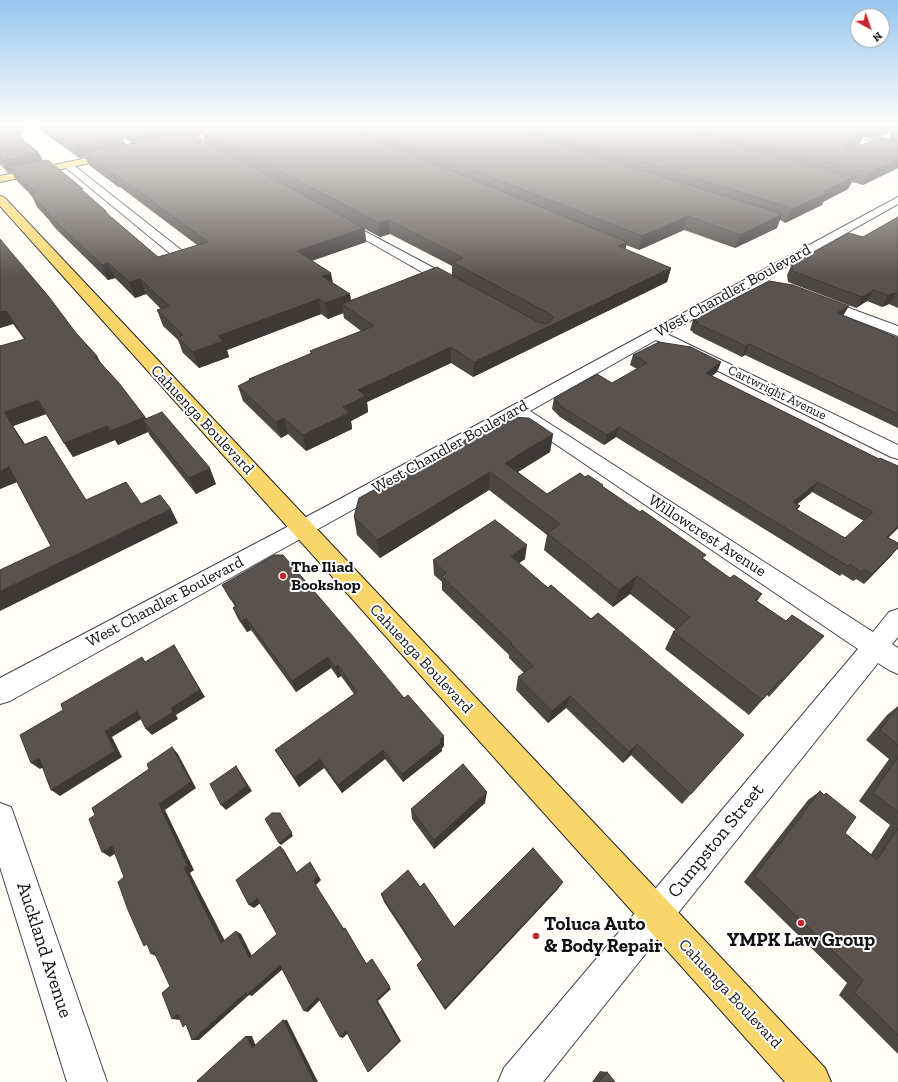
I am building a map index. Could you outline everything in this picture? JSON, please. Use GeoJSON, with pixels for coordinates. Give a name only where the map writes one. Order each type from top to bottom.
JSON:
{"type":"FeatureCollection","features":[{"type":"Feature","properties":{"kind":"main road"},"geometry":{"type":"LineString","coordinates":[[0,179],[12,176]]}},
{"type":"Feature","properties":{"kind":"main road","name":"Cahuenga Boulevard"},"geometry":{"type":"LineString","coordinates":[[0,199],[811,1082]]}},
{"type":"Feature","properties":{"kind":"street"},"geometry":{"type":"LineString","coordinates":[[82,176],[176,252]]}},
{"type":"Feature","properties":{"kind":"street","name":"West Chandler Boulevard"},"geometry":{"type":"LineString","coordinates":[[0,692],[518,410],[898,200]]}},
{"type":"Feature","properties":{"kind":"street"},"geometry":{"type":"LineString","coordinates":[[327,214],[466,290]]}},
{"type":"Feature","properties":{"kind":"street"},"geometry":{"type":"LineString","coordinates":[[758,277],[774,283]]}},
{"type":"Feature","properties":{"kind":"street"},"geometry":{"type":"LineString","coordinates":[[804,295],[898,331]]}},
{"type":"Feature","properties":{"kind":"street","name":"Cartwright Avenue"},"geometry":{"type":"LineString","coordinates":[[656,334],[898,453]]}},
{"type":"Feature","properties":{"kind":"street","name":"Willowcrest Avenue"},"geometry":{"type":"LineString","coordinates":[[518,410],[887,654]]}},
{"type":"Feature","properties":{"kind":"street","name":"Cumpston Street"},"geometry":{"type":"LineString","coordinates":[[518,1082],[656,914],[887,654],[898,619]]}},
{"type":"Feature","properties":{"kind":"street","name":"Auckland Avenue"},"geometry":{"type":"LineString","coordinates":[[0,818],[87,1082]]}},
{"type":"Feature","properties":{"kind":"building"},"geometry":{"type":"Polygon","coordinates":[[[18,176],[68,176],[106,211],[104,211],[158,257],[208,242],[118,176],[270,176],[364,228],[297,251],[331,273],[322,276],[350,294],[325,303],[319,299],[218,336],[223,341],[193,352],[177,337],[183,335],[157,310],[169,306],[140,279],[129,282],[108,263],[102,265],[50,216],[44,209],[46,209],[30,194],[35,193],[18,176]]]}},
{"type":"Feature","properties":{"kind":"building"},"geometry":{"type":"Polygon","coordinates":[[[290,176],[465,176],[627,242],[618,246],[671,268],[474,362],[451,347],[358,390],[366,396],[343,407],[349,413],[303,435],[284,418],[276,422],[238,386],[250,380],[249,379],[312,353],[310,351],[374,326],[342,304],[437,267],[538,322],[545,324],[550,322],[553,317],[452,262],[463,258],[389,220],[379,223],[290,176]]]}},
{"type":"Feature","properties":{"kind":"building"},"geometry":{"type":"Polygon","coordinates":[[[489,176],[662,176],[782,214],[740,235],[688,216],[642,236],[489,176]]]}},
{"type":"Feature","properties":{"kind":"building"},"geometry":{"type":"Polygon","coordinates":[[[690,176],[854,177],[824,191],[827,193],[791,210],[788,207],[690,176]]]}},
{"type":"Feature","properties":{"kind":"building"},"geometry":{"type":"Polygon","coordinates":[[[898,217],[898,294],[888,295],[874,290],[862,297],[792,271],[792,264],[849,233],[863,237],[898,217]]]}},
{"type":"Feature","properties":{"kind":"building"},"geometry":{"type":"Polygon","coordinates":[[[0,239],[49,297],[76,333],[97,356],[95,357],[119,383],[145,417],[110,431],[107,426],[64,443],[38,400],[4,412],[24,445],[46,436],[86,500],[126,482],[141,504],[160,495],[171,509],[0,591],[0,570],[51,546],[9,467],[0,471],[0,346],[25,339],[6,311],[0,312],[0,239]]]}},
{"type":"Feature","properties":{"kind":"building"},"geometry":{"type":"Polygon","coordinates":[[[769,281],[793,285],[849,306],[837,313],[898,338],[898,414],[749,344],[746,346],[696,323],[698,322],[693,320],[769,281]]]}},
{"type":"Feature","properties":{"kind":"building"},"geometry":{"type":"Polygon","coordinates":[[[659,342],[691,347],[721,362],[706,373],[879,459],[880,458],[898,466],[898,526],[887,537],[898,543],[898,548],[872,574],[864,569],[861,572],[850,564],[848,566],[619,427],[607,435],[562,407],[554,398],[597,374],[612,383],[647,363],[633,355],[659,342]],[[818,482],[793,502],[800,506],[796,509],[845,538],[873,512],[818,482]]]}},
{"type":"Feature","properties":{"kind":"building"},"geometry":{"type":"Polygon","coordinates":[[[162,412],[210,468],[189,478],[143,420],[162,412]]]}},
{"type":"Feature","properties":{"kind":"building"},"geometry":{"type":"Polygon","coordinates":[[[507,417],[529,418],[553,434],[505,463],[547,494],[580,473],[585,477],[588,475],[640,512],[642,510],[706,555],[702,558],[730,578],[734,575],[762,594],[755,600],[786,621],[792,615],[824,636],[762,700],[673,632],[690,617],[637,576],[619,590],[547,533],[560,524],[490,472],[377,540],[354,517],[359,498],[507,417]]]}},
{"type":"Feature","properties":{"kind":"building"},"geometry":{"type":"Polygon","coordinates":[[[495,520],[527,545],[511,556],[548,588],[551,585],[591,619],[598,613],[744,735],[691,794],[637,744],[629,752],[570,696],[552,711],[518,677],[533,666],[511,644],[512,643],[441,576],[446,573],[433,560],[495,520]]]}},
{"type":"Feature","properties":{"kind":"building"},"geometry":{"type":"Polygon","coordinates":[[[274,555],[283,555],[404,698],[408,695],[444,736],[440,740],[442,742],[402,774],[383,750],[338,785],[320,759],[294,778],[275,750],[357,692],[338,665],[335,667],[328,657],[292,681],[246,618],[242,621],[233,608],[236,605],[222,585],[274,555]]]}},
{"type":"Feature","properties":{"kind":"building"},"geometry":{"type":"Polygon","coordinates":[[[174,645],[200,690],[171,708],[173,712],[146,729],[137,711],[105,731],[115,751],[51,790],[39,758],[31,763],[20,735],[63,710],[61,704],[142,657],[145,662],[174,645]]]}},
{"type":"Feature","properties":{"kind":"building"},"geometry":{"type":"Polygon","coordinates":[[[898,707],[898,745],[880,730],[898,707]]]}},
{"type":"Feature","properties":{"kind":"building"},"geometry":{"type":"Polygon","coordinates":[[[172,747],[191,782],[159,804],[188,866],[184,868],[221,943],[236,931],[249,958],[277,934],[257,898],[249,905],[236,880],[280,846],[296,873],[310,862],[318,876],[313,881],[343,929],[345,928],[366,964],[372,959],[390,987],[376,1000],[399,1041],[368,1072],[346,1031],[340,1037],[318,997],[304,1011],[280,965],[247,995],[246,992],[192,1040],[186,1024],[183,1027],[178,1014],[172,1019],[162,993],[170,986],[154,952],[151,954],[147,944],[144,946],[128,910],[118,882],[124,877],[112,846],[102,852],[89,819],[95,815],[92,808],[149,769],[147,764],[172,747]]]}},
{"type":"Feature","properties":{"kind":"building"},"geometry":{"type":"Polygon","coordinates":[[[898,757],[898,812],[873,793],[898,757]]]}},
{"type":"Feature","properties":{"kind":"building"},"geometry":{"type":"Polygon","coordinates":[[[463,764],[487,792],[434,840],[411,809],[463,764]]]}},
{"type":"Feature","properties":{"kind":"building"},"geometry":{"type":"Polygon","coordinates":[[[236,766],[247,786],[221,805],[210,784],[236,766]]]}},
{"type":"Feature","properties":{"kind":"building"},"geometry":{"type":"Polygon","coordinates":[[[820,791],[824,795],[826,793],[856,817],[845,833],[877,860],[898,828],[898,1035],[855,993],[863,980],[755,876],[820,791]]]}},
{"type":"Feature","properties":{"kind":"building"},"geometry":{"type":"Polygon","coordinates":[[[272,813],[280,813],[292,833],[279,843],[265,819],[272,813]]]}},
{"type":"Feature","properties":{"kind":"building"},"geometry":{"type":"Polygon","coordinates":[[[533,848],[563,882],[445,1008],[417,965],[423,959],[381,894],[408,870],[420,887],[424,883],[454,927],[533,848]]]}},
{"type":"Feature","properties":{"kind":"building"},"geometry":{"type":"Polygon","coordinates":[[[283,1020],[314,1082],[197,1081],[246,1036],[252,1048],[283,1020]]]}},
{"type":"Feature","properties":{"kind":"building"},"geometry":{"type":"Polygon","coordinates":[[[607,1072],[615,1082],[599,1082],[607,1072]]]}},
{"type":"Feature","properties":{"kind":"place","name":"The Iliad Bookshop"},"geometry":{"type":"Point","coordinates":[283,576]}},
{"type":"Feature","properties":{"kind":"place","name":"YMPK Law Group"},"geometry":{"type":"Point","coordinates":[801,923]}},
{"type":"Feature","properties":{"kind":"place","name":"Toluca Auto & Body Repair"},"geometry":{"type":"Point","coordinates":[536,936]}}]}
